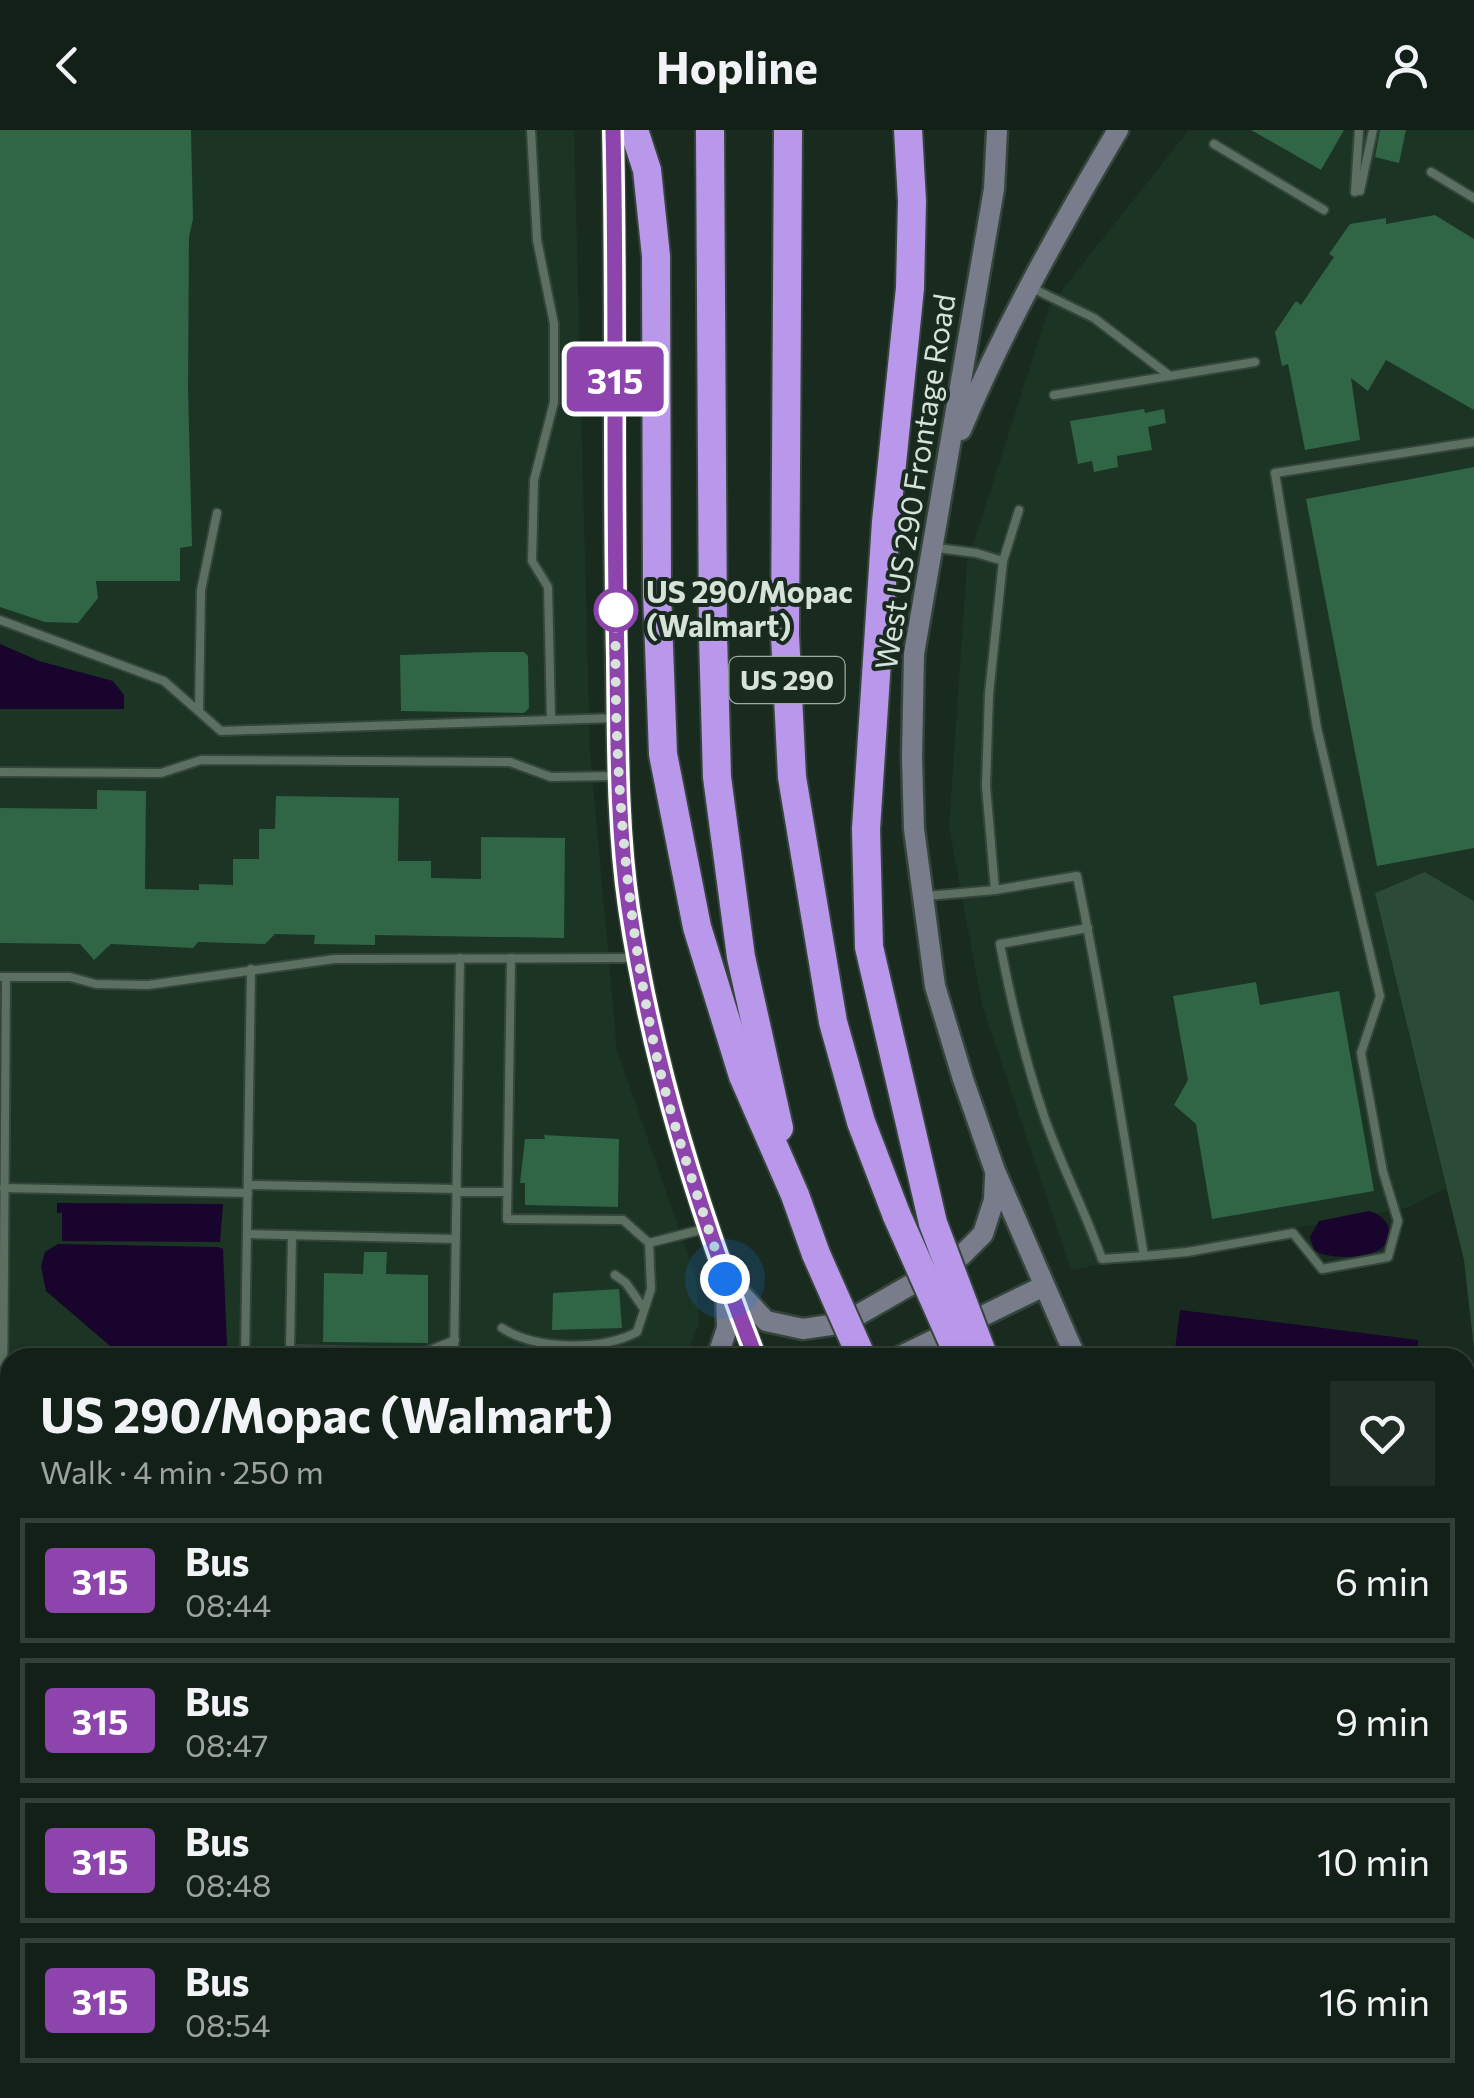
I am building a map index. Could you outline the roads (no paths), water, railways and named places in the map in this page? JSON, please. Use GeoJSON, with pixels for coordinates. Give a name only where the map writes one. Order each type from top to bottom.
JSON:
{"type":"FeatureCollection","features":[{"type":"Feature","properties":{"kind":"highway"},"geometry":{"type":"LineString","coordinates":[[634,130],[647,170],[656,256],[657,592],[663,754],[697,927],[743,1076],[794,1195]]}},
{"type":"Feature","properties":{"kind":"highway","name":"US 290"},"geometry":{"type":"LineString","coordinates":[[710,130],[712,635],[717,777],[741,957],[794,1195],[858,1348]]}},
{"type":"Feature","properties":{"kind":"highway","name":"US 290"},"geometry":{"type":"LineString","coordinates":[[788,130],[785,635],[792,777],[833,1022],[861,1122],[897,1216],[956,1348]]}},
{"type":"Feature","properties":{"kind":"highway"},"geometry":{"type":"LineString","coordinates":[[908,130],[912,201],[902,376],[886,522],[869,764],[869,947],[933,1223],[980,1348]]}},
{"type":"Feature","properties":{"kind":"main road"},"geometry":{"type":"LineString","coordinates":[[614,130],[619,776],[628,905],[655,1048],[680,1142],[752,1348]]}},
{"type":"Feature","properties":{"kind":"main road","name":"West US 290 Frontage Road"},"geometry":{"type":"LineString","coordinates":[[998,130],[994,189],[914,654],[914,829],[936,986],[995,1171],[1072,1348]]}},
{"type":"Feature","properties":{"kind":"main road"},"geometry":{"type":"LineString","coordinates":[[946,464],[992,356],[1028,286],[1118,130]]}},
{"type":"Feature","properties":{"kind":"main road"},"geometry":{"type":"LineString","coordinates":[[725,1279],[766,1320],[804,1329],[844,1324],[962,1256],[983,1234],[994,1200],[995,1171]]}},
{"type":"Feature","properties":{"kind":"main road"},"geometry":{"type":"LineString","coordinates":[[720,1348],[727,1328],[725,1279]]}},
{"type":"Feature","properties":{"kind":"main road"},"geometry":{"type":"LineString","coordinates":[[917,1348],[1044,1286]]}},
{"type":"Feature","properties":{"kind":"lane"},"geometry":{"type":"LineString","coordinates":[[530,130],[537,240],[554,324],[554,402],[534,480],[532,561],[548,587],[551,720]]}},
{"type":"Feature","properties":{"kind":"lane"},"geometry":{"type":"LineString","coordinates":[[1359,130],[1357,192],[1373,130]]}},
{"type":"Feature","properties":{"kind":"lane"},"geometry":{"type":"LineString","coordinates":[[1214,144],[1324,210]]}},
{"type":"Feature","properties":{"kind":"lane"},"geometry":{"type":"LineString","coordinates":[[1431,172],[1474,198]]}},
{"type":"Feature","properties":{"kind":"lane"},"geometry":{"type":"LineString","coordinates":[[1028,286],[1094,318],[1170,376]]}},
{"type":"Feature","properties":{"kind":"lane"},"geometry":{"type":"LineString","coordinates":[[1054,395],[1255,362]]}},
{"type":"Feature","properties":{"kind":"lane"},"geometry":{"type":"LineString","coordinates":[[1088,928],[1000,944],[1010,996],[1044,1116],[1102,1260],[1188,1252],[1293,1234],[1322,1269],[1388,1257],[1398,1220],[1383,1172],[1361,1053],[1380,996],[1318,728],[1276,473],[1474,442]]}},
{"type":"Feature","properties":{"kind":"lane"},"geometry":{"type":"LineString","coordinates":[[995,890],[986,786],[988,694],[1003,562],[1019,510]]}},
{"type":"Feature","properties":{"kind":"lane"},"geometry":{"type":"LineString","coordinates":[[199,712],[202,590],[217,512]]}},
{"type":"Feature","properties":{"kind":"lane"},"geometry":{"type":"LineString","coordinates":[[932,547],[976,553],[1003,562]]}},
{"type":"Feature","properties":{"kind":"lane"},"geometry":{"type":"LineString","coordinates":[[0,620],[164,681],[221,731],[618,718]]}},
{"type":"Feature","properties":{"kind":"lane"},"geometry":{"type":"LineString","coordinates":[[0,772],[162,774],[201,760],[510,762],[551,777],[619,776]]}},
{"type":"Feature","properties":{"kind":"lane"},"geometry":{"type":"LineString","coordinates":[[922,896],[995,890],[1077,876],[1144,1256]]}},
{"type":"Feature","properties":{"kind":"lane"},"geometry":{"type":"LineString","coordinates":[[455,1348],[460,958]]}},
{"type":"Feature","properties":{"kind":"lane"},"geometry":{"type":"LineString","coordinates":[[502,1328],[516,1337],[559,1344],[621,1340],[637,1332],[651,1288],[649,1244],[623,1220],[507,1219],[511,958]]}},
{"type":"Feature","properties":{"kind":"lane"},"geometry":{"type":"LineString","coordinates":[[3,1348],[3,977],[70,977],[96,984],[148,985],[334,959],[638,958]]}},
{"type":"Feature","properties":{"kind":"lane"},"geometry":{"type":"LineString","coordinates":[[246,1348],[252,969]]}},
{"type":"Feature","properties":{"kind":"lane"},"geometry":{"type":"LineString","coordinates":[[4,1188],[508,1192]]}},
{"type":"Feature","properties":{"kind":"lane"},"geometry":{"type":"LineString","coordinates":[[649,1244],[709,1228]]}},
{"type":"Feature","properties":{"kind":"lane"},"geometry":{"type":"LineString","coordinates":[[247,1234],[456,1239]]}},
{"type":"Feature","properties":{"kind":"lane"},"geometry":{"type":"LineString","coordinates":[[290,1348],[292,1234]]}},
{"type":"Feature","properties":{"kind":"lane"},"geometry":{"type":"LineString","coordinates":[[615,1276],[626,1282],[644,1309]]}},
{"type":"Feature","properties":{"kind":"lane"},"geometry":{"type":"LineString","coordinates":[[435,1348],[455,1340]]}},
{"type":"Feature","properties":{"kind":"place","name":"US 290/Mopac (Walmart)"},"geometry":{"type":"Point","coordinates":[616,610]}}]}
